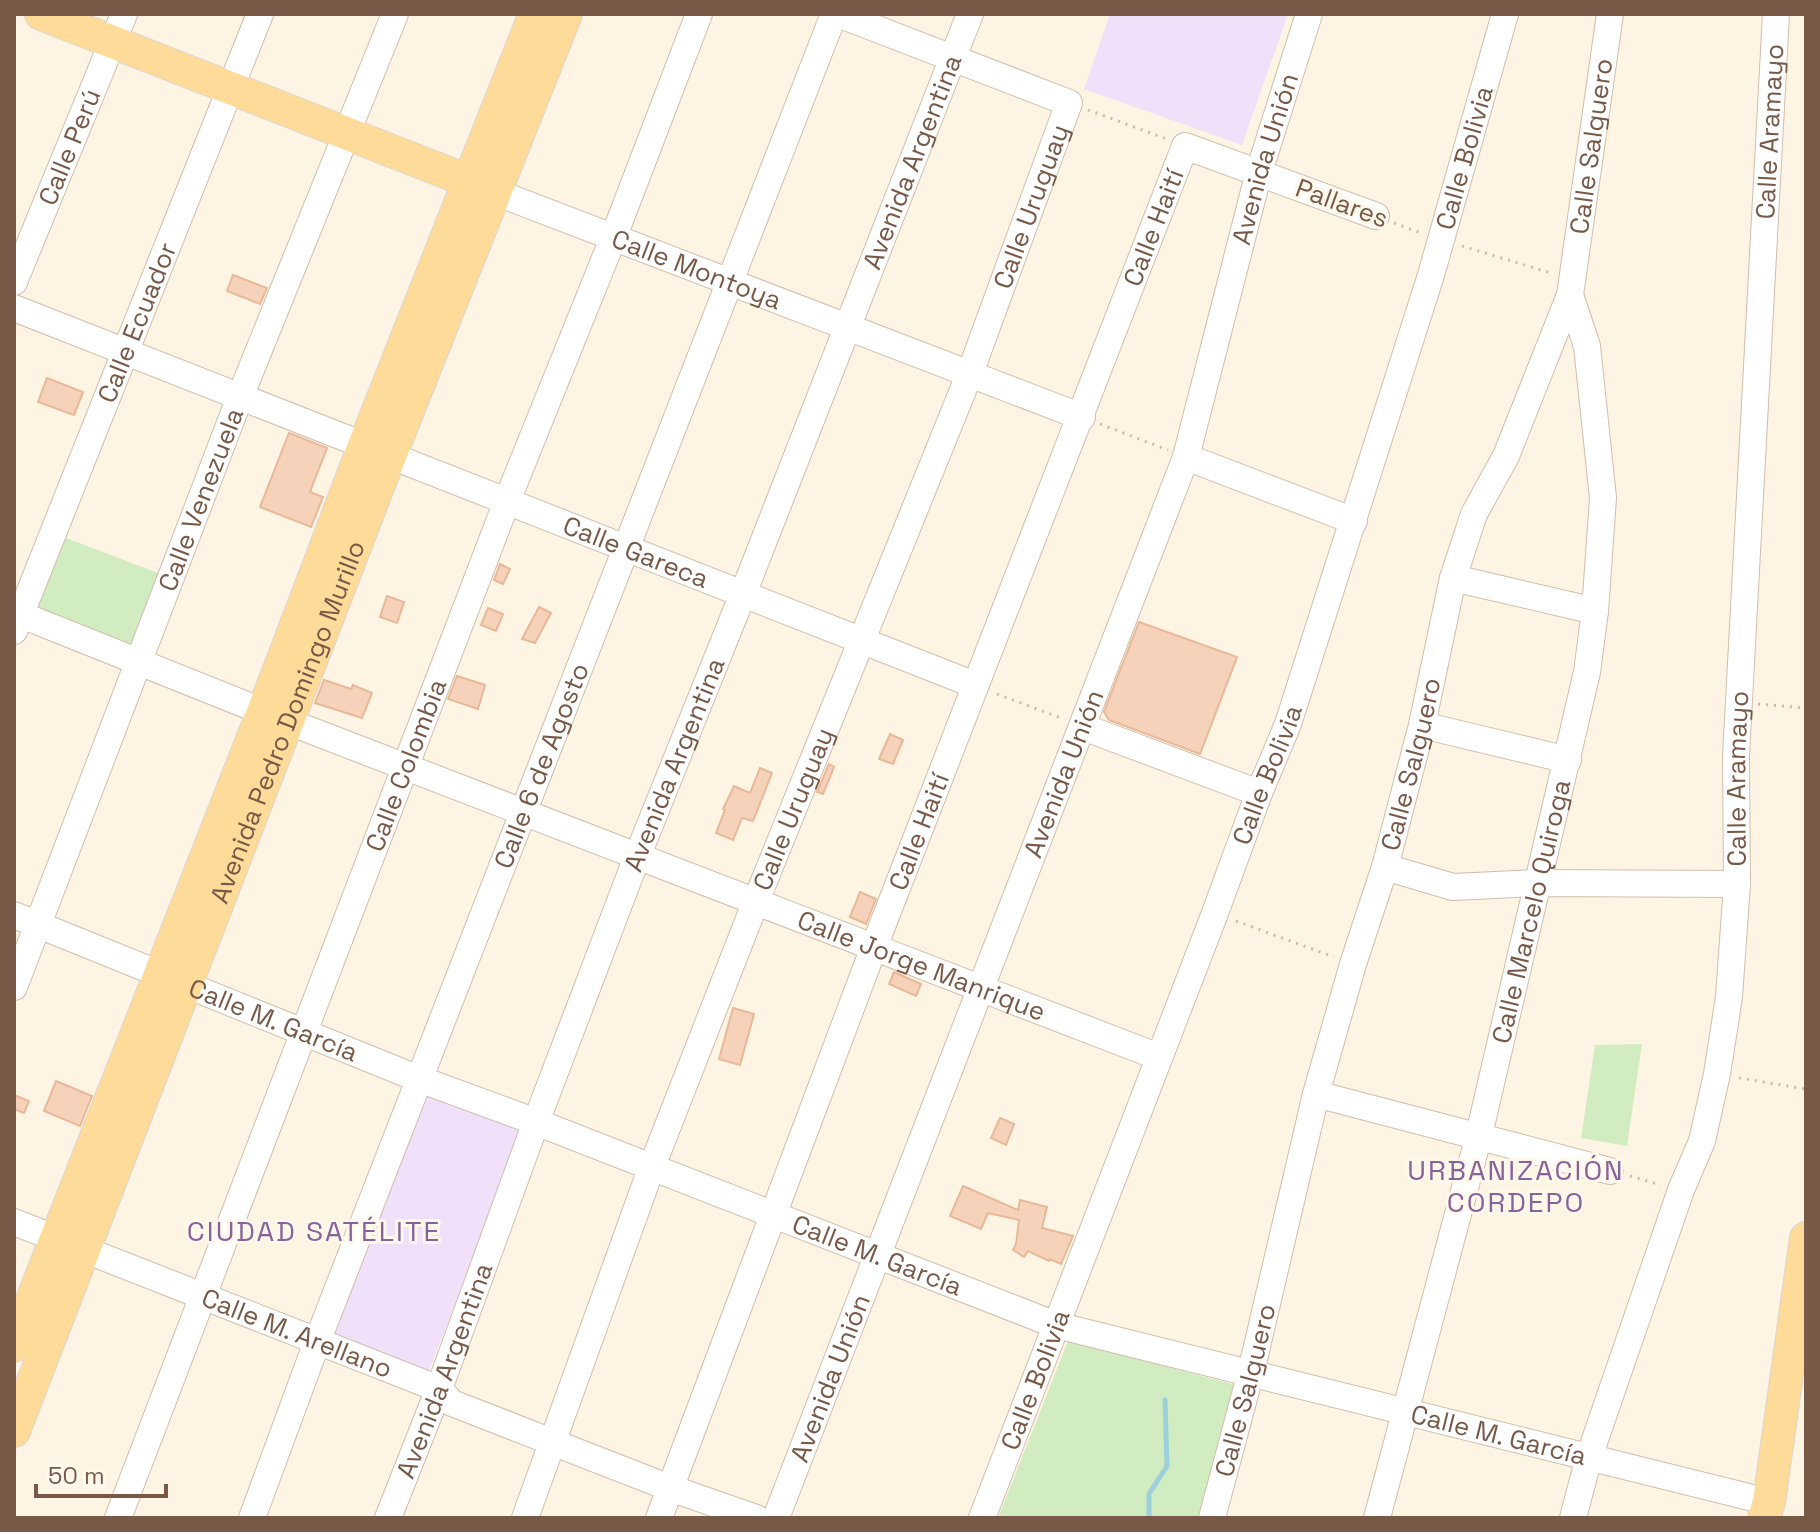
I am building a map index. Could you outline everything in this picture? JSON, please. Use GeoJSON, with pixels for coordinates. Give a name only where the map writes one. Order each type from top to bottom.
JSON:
{"type":"FeatureCollection","features":[{"type":"Feature","properties":{"kind":"main road","name":"Calle Montoya"},"geometry":{"type":"LineString","coordinates":[[41,14],[119,28],[231,87],[482,187]]}},
{"type":"Feature","properties":{"kind":"main road","name":"Avenida Pedro Domingo Murillo"},"geometry":{"type":"LineString","coordinates":[[482,187],[535,14]]}},
{"type":"Feature","properties":{"kind":"main road","name":"Avenida Pedro Domingo Murillo"},"geometry":{"type":"LineString","coordinates":[[14,1431],[70,1244],[377,451],[482,187],[566,14]]}},
{"type":"Feature","properties":{"kind":"main road"},"geometry":{"type":"LineString","coordinates":[[1767,1510],[1802,1294],[1806,1238]]}},
{"type":"Feature","properties":{"kind":"main road","name":"Avenida Pedro Domingo Murillo"},"geometry":{"type":"LineString","coordinates":[[14,1346],[70,1244]]}},
{"type":"Feature","properties":{"kind":"street","name":"Calle Ecuador"},"geometry":{"type":"LineString","coordinates":[[16,619],[127,352],[260,14]]}},
{"type":"Feature","properties":{"kind":"street","name":"Calle Venezuela"},"geometry":{"type":"LineString","coordinates":[[14,987],[240,397],[395,14]]}},
{"type":"Feature","properties":{"kind":"street","name":"Calle Colombia"},"geometry":{"type":"LineString","coordinates":[[118,1518],[404,767],[699,14]]}},
{"type":"Feature","properties":{"kind":"street"},"geometry":{"type":"LineString","coordinates":[[836,14],[1069,103]]}},
{"type":"Feature","properties":{"kind":"street","name":"Calle 6 de Agosto"},"geometry":{"type":"LineString","coordinates":[[252,1518],[317,1342],[729,280],[836,14]]}},
{"type":"Feature","properties":{"kind":"street","name":"Avenida Argentina"},"geometry":{"type":"LineString","coordinates":[[388,1518],[637,857],[970,14]]}},
{"type":"Feature","properties":{"kind":"street","name":"Avenida Unión"},"geometry":{"type":"LineString","coordinates":[[776,1518],[1186,457],[1259,172],[1309,14]]}},
{"type":"Feature","properties":{"kind":"street","name":"Calle Bolivia"},"geometry":{"type":"LineString","coordinates":[[982,1518],[1288,724],[1441,240],[1505,14]]}},
{"type":"Feature","properties":{"kind":"street","name":"Calle Salguero"},"geometry":{"type":"LineString","coordinates":[[1212,1518],[1251,1372],[1316,1094],[1353,964],[1385,867],[1422,725],[1453,578],[1474,514],[1506,456],[1571,287],[1610,14]]}},
{"type":"Feature","properties":{"kind":"street","name":"Calle Aramayo"},"geometry":{"type":"LineString","coordinates":[[1573,1518],[1589,1457],[1681,1190],[1702,1141],[1729,997],[1737,884],[1736,756],[1776,14]]}},
{"type":"Feature","properties":{"kind":"street","name":"Calle Perú"},"geometry":{"type":"LineString","coordinates":[[14,282],[119,28]]}},
{"type":"Feature","properties":{"kind":"street","name":"Calle Uruguay"},"geometry":{"type":"LineString","coordinates":[[525,1518],[651,1169],[970,373],[1069,103]]}},
{"type":"Feature","properties":{"kind":"street","name":"Pallares"},"geometry":{"type":"LineString","coordinates":[[1185,146],[1376,216]]}},
{"type":"Feature","properties":{"kind":"street","name":"Calle Haití"},"geometry":{"type":"LineString","coordinates":[[659,1518],[772,1213],[1185,146]]}},
{"type":"Feature","properties":{"kind":"street","name":"Calle Montoya"},"geometry":{"type":"LineString","coordinates":[[482,187],[1082,417]]}},
{"type":"Feature","properties":{"kind":"street","name":"Calle Marcelo Quiroga"},"geometry":{"type":"LineString","coordinates":[[1377,1518],[1478,1139],[1587,672],[1603,498],[1587,346],[1571,287]]}},
{"type":"Feature","properties":{"kind":"street","name":"Calle Gareca"},"geometry":{"type":"LineString","coordinates":[[14,308],[975,685]]}},
{"type":"Feature","properties":{"kind":"street"},"geometry":{"type":"LineString","coordinates":[[1186,457],[1354,521]]}},
{"type":"Feature","properties":{"kind":"street"},"geometry":{"type":"LineString","coordinates":[[1453,578],[1595,611]]}},
{"type":"Feature","properties":{"kind":"street","name":"Calle Jorge Manrique"},"geometry":{"type":"LineString","coordinates":[[16,619],[138,662],[1159,1057]]}},
{"type":"Feature","properties":{"kind":"street"},"geometry":{"type":"LineString","coordinates":[[1422,725],[1568,760]]}},
{"type":"Feature","properties":{"kind":"street"},"geometry":{"type":"LineString","coordinates":[[1083,727],[1259,793]]}},
{"type":"Feature","properties":{"kind":"street"},"geometry":{"type":"LineString","coordinates":[[1385,867],[1453,887],[1537,883],[1737,884]]}},
{"type":"Feature","properties":{"kind":"street","name":"Calle M. García"},"geometry":{"type":"LineString","coordinates":[[14,915],[419,1079],[1056,1325],[1589,1457],[1767,1510]]}},
{"type":"Feature","properties":{"kind":"street"},"geometry":{"type":"LineString","coordinates":[[1316,1094],[1478,1139],[1610,1171]]}},
{"type":"Feature","properties":{"kind":"street","name":"Calle M. Arellano"},"geometry":{"type":"LineString","coordinates":[[14,1222],[439,1389],[452,1403],[756,1518]]}},
{"type":"Feature","properties":{"kind":"path"},"geometry":{"type":"LineString","coordinates":[[1069,103],[1185,146]]}},
{"type":"Feature","properties":{"kind":"path","name":"Pallares"},"geometry":{"type":"LineString","coordinates":[[1376,216],[1571,287]]}},
{"type":"Feature","properties":{"kind":"path"},"geometry":{"type":"LineString","coordinates":[[1082,417],[1186,457]]}},
{"type":"Feature","properties":{"kind":"path"},"geometry":{"type":"LineString","coordinates":[[975,685],[1083,727]]}},
{"type":"Feature","properties":{"kind":"path"},"geometry":{"type":"LineString","coordinates":[[1739,702],[1806,708]]}},
{"type":"Feature","properties":{"kind":"path"},"geometry":{"type":"LineString","coordinates":[[1215,913],[1353,964]]}},
{"type":"Feature","properties":{"kind":"path"},"geometry":{"type":"LineString","coordinates":[[1717,1074],[1806,1089]]}},
{"type":"Feature","properties":{"kind":"path"},"geometry":{"type":"LineString","coordinates":[[1610,1171],[1681,1190]]}},
{"type":"Feature","properties":{"kind":"shaded area"},"geometry":{"type":"Polygon","coordinates":[[[1110,14],[1288,14],[1242,145],[1084,89],[1110,14]]]}},
{"type":"Feature","properties":{"kind":"shaded area"},"geometry":{"type":"Polygon","coordinates":[[[426,1091],[523,1129],[429,1371],[332,1333],[426,1091]]]}},
{"type":"Feature","properties":{"kind":"green space"},"geometry":{"type":"Polygon","coordinates":[[[61,536],[163,575],[135,650],[33,611],[61,536]]]}},
{"type":"Feature","properties":{"kind":"green space"},"geometry":{"type":"Polygon","coordinates":[[[1642,1044],[1627,1146],[1581,1138],[1595,1045],[1642,1044]]]}},
{"type":"Feature","properties":{"kind":"green space"},"geometry":{"type":"Polygon","coordinates":[[[1068,1341],[1236,1385],[1199,1518],[998,1518],[1068,1341]]]}},
{"type":"Feature","properties":{"kind":"building"},"geometry":{"type":"Polygon","coordinates":[[[233,275],[267,288],[260,304],[227,291],[233,275]]]}},
{"type":"Feature","properties":{"kind":"building"},"geometry":{"type":"Polygon","coordinates":[[[47,378],[83,392],[74,415],[38,402],[47,378]]]}},
{"type":"Feature","properties":{"kind":"building"},"geometry":{"type":"Polygon","coordinates":[[[289,433],[327,448],[310,492],[323,497],[311,527],[260,507],[289,433]]]}},
{"type":"Feature","properties":{"kind":"building"},"geometry":{"type":"Polygon","coordinates":[[[500,564],[510,569],[503,584],[494,580],[500,564]]]}},
{"type":"Feature","properties":{"kind":"building"},"geometry":{"type":"Polygon","coordinates":[[[387,596],[404,602],[397,623],[380,617],[387,596]]]}},
{"type":"Feature","properties":{"kind":"building"},"geometry":{"type":"Polygon","coordinates":[[[539,607],[551,613],[535,643],[522,639],[539,607]]]}},
{"type":"Feature","properties":{"kind":"building"},"geometry":{"type":"Polygon","coordinates":[[[488,608],[503,614],[496,631],[481,625],[488,608]]]}},
{"type":"Feature","properties":{"kind":"building"},"geometry":{"type":"Polygon","coordinates":[[[1139,622],[1237,657],[1200,754],[1109,720],[1104,712],[1139,622]]]}},
{"type":"Feature","properties":{"kind":"building"},"geometry":{"type":"Polygon","coordinates":[[[457,676],[485,685],[478,709],[448,699],[457,676]]]}},
{"type":"Feature","properties":{"kind":"building"},"geometry":{"type":"Polygon","coordinates":[[[324,680],[351,689],[353,685],[372,693],[362,718],[315,703],[324,680]]]}},
{"type":"Feature","properties":{"kind":"building"},"geometry":{"type":"Polygon","coordinates":[[[890,734],[903,740],[893,764],[879,759],[890,734]]]}},
{"type":"Feature","properties":{"kind":"building"},"geometry":{"type":"Polygon","coordinates":[[[829,764],[834,767],[823,794],[817,792],[829,764]]]}},
{"type":"Feature","properties":{"kind":"building"},"geometry":{"type":"Polygon","coordinates":[[[760,768],[772,773],[753,821],[742,818],[733,840],[716,833],[734,786],[750,793],[760,768]]]}},
{"type":"Feature","properties":{"kind":"building"},"geometry":{"type":"Polygon","coordinates":[[[860,892],[876,899],[866,924],[850,917],[860,892]]]}},
{"type":"Feature","properties":{"kind":"building"},"geometry":{"type":"Polygon","coordinates":[[[894,972],[921,984],[916,996],[889,984],[894,972]]]}},
{"type":"Feature","properties":{"kind":"building"},"geometry":{"type":"Polygon","coordinates":[[[733,1008],[754,1014],[740,1065],[719,1059],[733,1008]]]}},
{"type":"Feature","properties":{"kind":"building"},"geometry":{"type":"Polygon","coordinates":[[[56,1081],[92,1096],[80,1126],[44,1111],[56,1081]]]}},
{"type":"Feature","properties":{"kind":"building"},"geometry":{"type":"Polygon","coordinates":[[[14,1095],[29,1101],[24,1113],[14,1109],[14,1095]]]}},
{"type":"Feature","properties":{"kind":"building"},"geometry":{"type":"Polygon","coordinates":[[[1000,1118],[1014,1124],[1006,1145],[991,1138],[1000,1118]]]}},
{"type":"Feature","properties":{"kind":"building"},"geometry":{"type":"Polygon","coordinates":[[[963,1186],[1018,1210],[1020,1200],[1047,1207],[1042,1228],[1073,1236],[1061,1264],[1028,1251],[1024,1257],[1013,1250],[1019,1220],[988,1213],[981,1229],[950,1216],[963,1186]]]}},
{"type":"Feature","properties":{"kind":"waterway"},"geometry":{"type":"LineString","coordinates":[[1149,1518],[1149,1494],[1167,1466],[1165,1400]]}},
{"type":"Feature","properties":{"kind":"district","name":"URBANIZACIÓN CORDEPO"},"geometry":{"type":"Point","coordinates":[1516,1186]}},
{"type":"Feature","properties":{"kind":"district","name":"CIUDAD SATÉLITE"},"geometry":{"type":"Point","coordinates":[314,1231]}}]}
